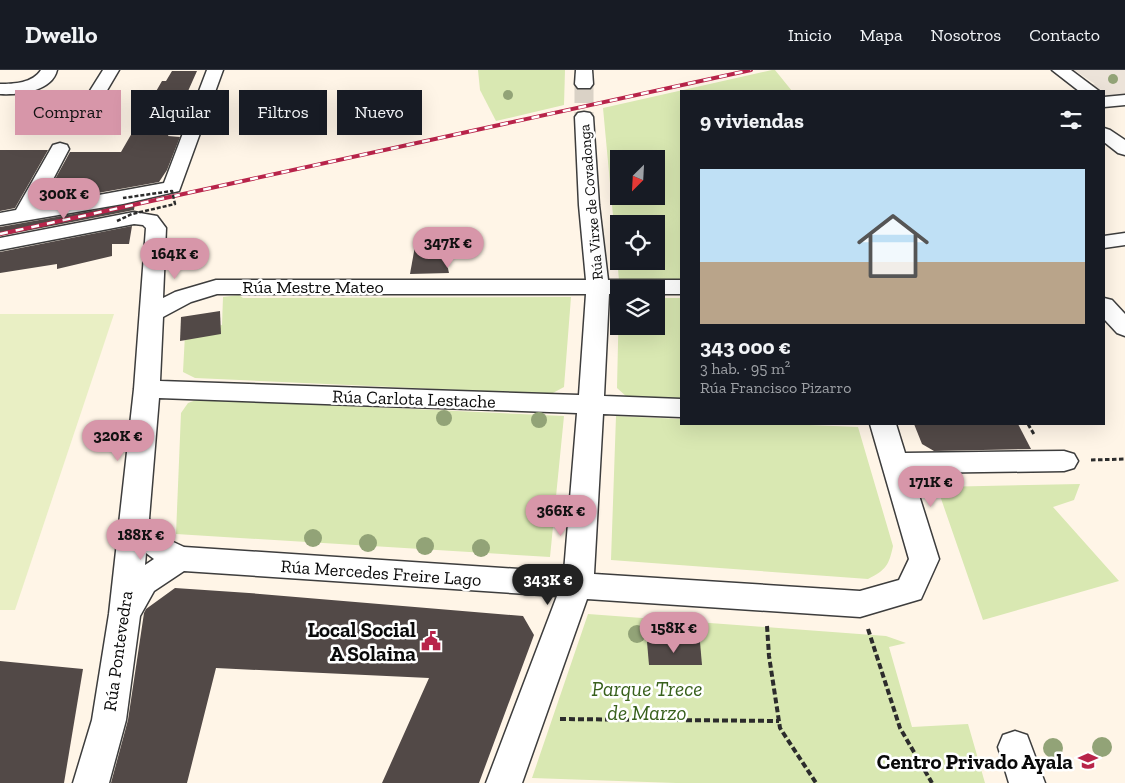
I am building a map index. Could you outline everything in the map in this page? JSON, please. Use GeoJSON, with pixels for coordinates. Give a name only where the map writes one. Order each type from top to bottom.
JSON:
{"type":"FeatureCollection","features":[{"type":"Feature","properties":{"kind":"street"},"geometry":{"type":"LineString","coordinates":[[0,89],[19,88],[37,83],[44,79],[49,70]]}},
{"type":"Feature","properties":{"kind":"street"},"geometry":{"type":"LineString","coordinates":[[100,90],[112,70]]}},
{"type":"Feature","properties":{"kind":"street"},"geometry":{"type":"LineString","coordinates":[[0,219],[123,198],[172,187],[215,70]]}},
{"type":"Feature","properties":{"kind":"street"},"geometry":{"type":"LineString","coordinates":[[1060,70],[1088,90]]}},
{"type":"Feature","properties":{"kind":"street"},"geometry":{"type":"LineString","coordinates":[[1105,102],[1125,100]]}},
{"type":"Feature","properties":{"kind":"street","name":"Rúa Virxe de Covadonga"},"geometry":{"type":"LineString","coordinates":[[504,783],[530,719],[576,586],[582,550],[598,288],[589,205],[584,117]]}},
{"type":"Feature","properties":{"kind":"street"},"geometry":{"type":"LineString","coordinates":[[1105,135],[1125,150]]}},
{"type":"Feature","properties":{"kind":"street"},"geometry":{"type":"LineString","coordinates":[[23,216],[60,148]]}},
{"type":"Feature","properties":{"kind":"street"},"geometry":{"type":"LineString","coordinates":[[1105,155],[1125,150]]}},
{"type":"Feature","properties":{"kind":"street"},"geometry":{"type":"LineString","coordinates":[[0,244],[134,218],[150,220]]}},
{"type":"Feature","properties":{"kind":"street","name":"Rúa Pontevedra"},"geometry":{"type":"LineString","coordinates":[[91,783],[109,720],[125,614],[147,389],[156,228],[150,220]]}},
{"type":"Feature","properties":{"kind":"street"},"geometry":{"type":"LineString","coordinates":[[1105,242],[1125,238]]}},
{"type":"Feature","properties":{"kind":"street","name":"Rúa Mestre Mateo"},"geometry":{"type":"LineString","coordinates":[[151,314],[183,297],[216,288],[680,288]]}},
{"type":"Feature","properties":{"kind":"street"},"geometry":{"type":"LineString","coordinates":[[1105,306],[1125,328]]}},
{"type":"Feature","properties":{"kind":"street","name":"Rúa Carlota Lestache"},"geometry":{"type":"LineString","coordinates":[[147,389],[680,408]]}},
{"type":"Feature","properties":{"kind":"street"},"geometry":{"type":"LineString","coordinates":[[883,425],[895,463],[1064,461]]}},
{"type":"Feature","properties":{"kind":"street","name":"Rúa Mercedes Freire Lago"},"geometry":{"type":"LineString","coordinates":[[179,559],[860,604],[910,590],[924,558],[895,463]]}},
{"type":"Feature","properties":{"kind":"street"},"geometry":{"type":"LineString","coordinates":[[125,614],[143,582],[179,559],[159,548],[133,522]]}},
{"type":"Feature","properties":{"kind":"street"},"geometry":{"type":"LineString","coordinates":[[1015,747],[1027,783]]}},
{"type":"Feature","properties":{"kind":"path"},"geometry":{"type":"LineString","coordinates":[[117,221],[132,214],[175,204],[172,191],[123,198]]}},
{"type":"Feature","properties":{"kind":"path"},"geometry":{"type":"LineString","coordinates":[[1064,461],[1125,459]]}},
{"type":"Feature","properties":{"kind":"path"},"geometry":{"type":"LineString","coordinates":[[764,598],[769,656],[780,728],[816,783]]}},
{"type":"Feature","properties":{"kind":"path"},"geometry":{"type":"LineString","coordinates":[[860,604],[900,728],[932,783]]}},
{"type":"Feature","properties":{"kind":"path"},"geometry":{"type":"LineString","coordinates":[[530,719],[779,721]]}},
{"type":"Feature","properties":{"kind":"green space"},"geometry":{"type":"Polygon","coordinates":[[[478,70],[565,70],[564,105],[496,121],[480,90],[478,70]]]}},
{"type":"Feature","properties":{"kind":"green space"},"geometry":{"type":"Polygon","coordinates":[[[775,70],[791,90],[683,90],[775,70]]]}},
{"type":"Feature","properties":{"kind":"green space"},"geometry":{"type":"Polygon","coordinates":[[[680,91],[680,280],[619,280],[618,270],[665,270],[665,215],[613,215],[612,205],[665,205],[665,150],[610,150],[610,183],[603,108],[680,91]]]}},
{"type":"Feature","properties":{"kind":"green space"},"geometry":{"type":"Polygon","coordinates":[[[239,295],[243,298],[571,297],[564,387],[551,394],[195,378],[183,372],[185,334],[222,325],[223,297],[239,295]]]}},
{"type":"Feature","properties":{"kind":"green space"},"geometry":{"type":"Polygon","coordinates":[[[665,298],[680,298],[680,400],[627,397],[617,388],[618,335],[665,335],[665,298]]]}},
{"type":"Feature","properties":{"kind":"green space"},"geometry":{"type":"Polygon","coordinates":[[[0,314],[114,314],[15,610],[0,610],[0,314]]]}},
{"type":"Feature","properties":{"kind":"green space"},"geometry":{"type":"Polygon","coordinates":[[[199,399],[564,416],[550,557],[176,534],[181,413],[188,403],[199,399]]]}},
{"type":"Feature","properties":{"kind":"green space"},"geometry":{"type":"Polygon","coordinates":[[[616,416],[680,419],[680,425],[858,427],[893,546],[890,558],[883,570],[868,579],[611,560],[616,416]]]}},
{"type":"Feature","properties":{"kind":"green space"},"geometry":{"type":"Polygon","coordinates":[[[1080,484],[1074,500],[1053,507],[1119,581],[983,620],[937,487],[1080,484]]]}},
{"type":"Feature","properties":{"kind":"green space","name":"Parque Trece de Marzo"},"geometry":{"type":"Polygon","coordinates":[[[588,614],[886,636],[906,643],[889,647],[912,727],[968,724],[985,783],[676,783],[532,778],[588,614]]]}},
{"type":"Feature","properties":{"kind":"shaded area"},"geometry":{"type":"Polygon","coordinates":[[[1074,70],[1125,70],[1125,95],[1105,96],[1105,90],[1096,90],[1089,85],[1095,84],[1074,70]]]}},
{"type":"Feature","properties":{"kind":"building"},"geometry":{"type":"Polygon","coordinates":[[[172,71],[197,71],[189,90],[157,90],[162,81],[166,81],[172,71]]]}},
{"type":"Feature","properties":{"kind":"building"},"geometry":{"type":"Polygon","coordinates":[[[131,135],[180,137],[167,170],[159,182],[42,203],[70,152],[121,152],[131,135]]]}},
{"type":"Feature","properties":{"kind":"building"},"geometry":{"type":"Polygon","coordinates":[[[0,150],[48,150],[15,208],[0,211],[0,150]]]}},
{"type":"Feature","properties":{"kind":"building"},"geometry":{"type":"Polygon","coordinates":[[[135,203],[134,210],[0,236],[0,227],[135,203]]]}},
{"type":"Feature","properties":{"kind":"building"},"geometry":{"type":"Polygon","coordinates":[[[132,226],[129,244],[112,244],[112,256],[57,269],[57,264],[0,273],[0,252],[132,226]]]}},
{"type":"Feature","properties":{"kind":"building"},"geometry":{"type":"Polygon","coordinates":[[[415,246],[443,246],[449,273],[410,274],[415,246]]]}},
{"type":"Feature","properties":{"kind":"building"},"geometry":{"type":"Polygon","coordinates":[[[220,311],[221,334],[180,341],[181,317],[220,311]]]}},
{"type":"Feature","properties":{"kind":"building"},"geometry":{"type":"Polygon","coordinates":[[[914,425],[1019,425],[1031,449],[934,451],[922,444],[914,425]]]}},
{"type":"Feature","properties":{"kind":"building"},"geometry":{"type":"Polygon","coordinates":[[[175,588],[523,616],[534,635],[479,783],[382,783],[429,678],[216,668],[187,783],[111,783],[128,720],[144,613],[146,609],[175,588]]]}},
{"type":"Feature","properties":{"kind":"building"},"geometry":{"type":"Polygon","coordinates":[[[647,642],[700,642],[702,665],[649,665],[647,642]]]}},
{"type":"Feature","properties":{"kind":"building"},"geometry":{"type":"Polygon","coordinates":[[[0,661],[83,669],[64,783],[0,783],[0,661]]]}},
{"type":"Feature","properties":{"kind":"tunnel"},"geometry":{"type":"LineString","coordinates":[[584,84],[584,117]]}},
{"type":"Feature","properties":{"kind":"railway"},"geometry":{"type":"LineString","coordinates":[[0,234],[751,70]]}},
{"type":"Feature","properties":{"kind":"place","name":"Local Social A Solaina"},"geometry":{"type":"Point","coordinates":[431,641]}},
{"type":"Feature","properties":{"kind":"place","name":"Centro Privado Ayala"},"geometry":{"type":"Point","coordinates":[1088,761]}}]}
